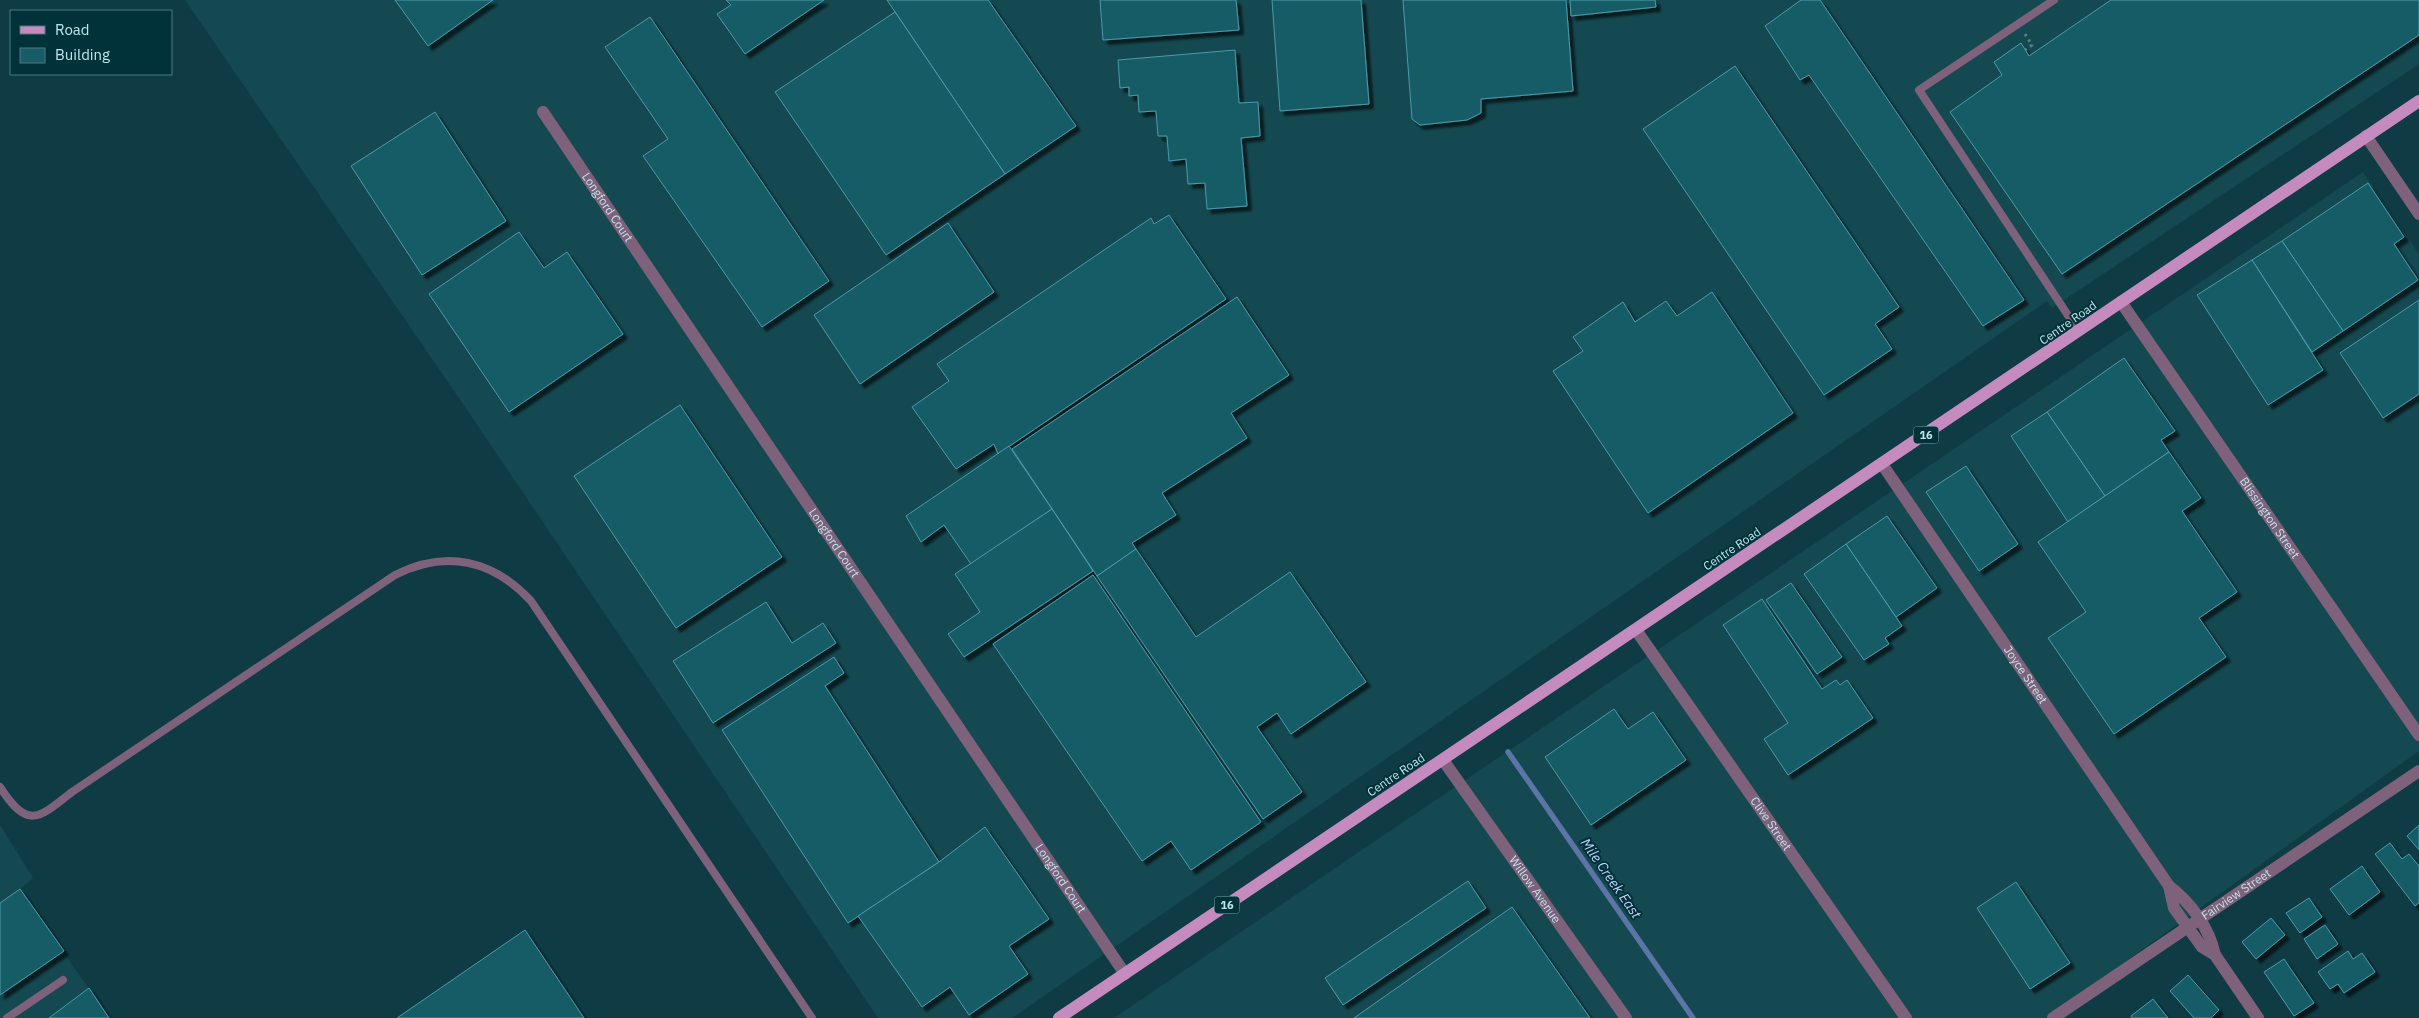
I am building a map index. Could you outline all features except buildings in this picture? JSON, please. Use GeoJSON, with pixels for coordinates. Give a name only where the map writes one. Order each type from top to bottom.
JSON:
{"type":"FeatureCollection","features":[{"type":"Feature","properties":{"kind":"main road","name":"Centre Road"},"geometry":{"type":"LineString","coordinates":[[1059,1018],[2419,101]]}},
{"type":"Feature","properties":{"kind":"street","name":"Longford Court"},"geometry":{"type":"LineString","coordinates":[[543,112],[1125,974]]}},
{"type":"Feature","properties":{"kind":"street"},"geometry":{"type":"LineString","coordinates":[[2366,136],[2419,214]]}},
{"type":"Feature","properties":{"kind":"street","name":"Blissington Street"},"geometry":{"type":"LineString","coordinates":[[2121,302],[2419,735]]}},
{"type":"Feature","properties":{"kind":"street","name":"Joyce Street"},"geometry":{"type":"LineString","coordinates":[[1882,464],[2169,886],[2186,899],[2212,939],[2215,955]]}},
{"type":"Feature","properties":{"kind":"street","name":"Clive Street"},"geometry":{"type":"LineString","coordinates":[[1636,630],[1906,1018]]}},
{"type":"Feature","properties":{"kind":"street","name":"Willow Avenue"},"geometry":{"type":"LineString","coordinates":[[1443,760],[1626,1018]]}},
{"type":"Feature","properties":{"kind":"street","name":"Fairview Street"},"geometry":{"type":"LineString","coordinates":[[2053,1018],[2419,771]]}},
{"type":"Feature","properties":{"kind":"street","name":"Joyce Street"},"geometry":{"type":"LineString","coordinates":[[2169,886],[2174,908],[2202,946],[2215,955],[2258,1018]]}},
{"type":"Feature","properties":{"kind":"lane"},"geometry":{"type":"LineString","coordinates":[[2054,0],[1918,90],[2079,332]]}},
{"type":"Feature","properties":{"kind":"lane"},"geometry":{"type":"LineString","coordinates":[[0,788],[14,806],[22,812],[36,816],[47,813],[80,786],[395,575],[410,568],[438,561],[477,565],[509,580],[531,601],[812,1018]]}},
{"type":"Feature","properties":{"kind":"lane"},"geometry":{"type":"LineString","coordinates":[[7,1018],[63,980]]}},
{"type":"Feature","properties":{"kind":"shaded area"},"geometry":{"type":"Polygon","coordinates":[[[185,0],[2419,0],[2419,64],[2052,308],[2047,301],[1012,1018],[878,1018],[459,398],[185,0]]]}},
{"type":"Feature","properties":{"kind":"shaded area"},"geometry":{"type":"Polygon","coordinates":[[[2363,172],[2419,254],[2419,751],[2047,1018],[1114,1018],[2363,172]]]}},
{"type":"Feature","properties":{"kind":"shaded area"},"geometry":{"type":"Polygon","coordinates":[[[0,825],[33,878],[20,889],[109,1018],[0,1018],[0,825]]]}},
{"type":"Feature","properties":{"kind":"waterway","name":"Mile Creek East"},"geometry":{"type":"LineString","coordinates":[[1508,752],[1693,1018]]}}]}
